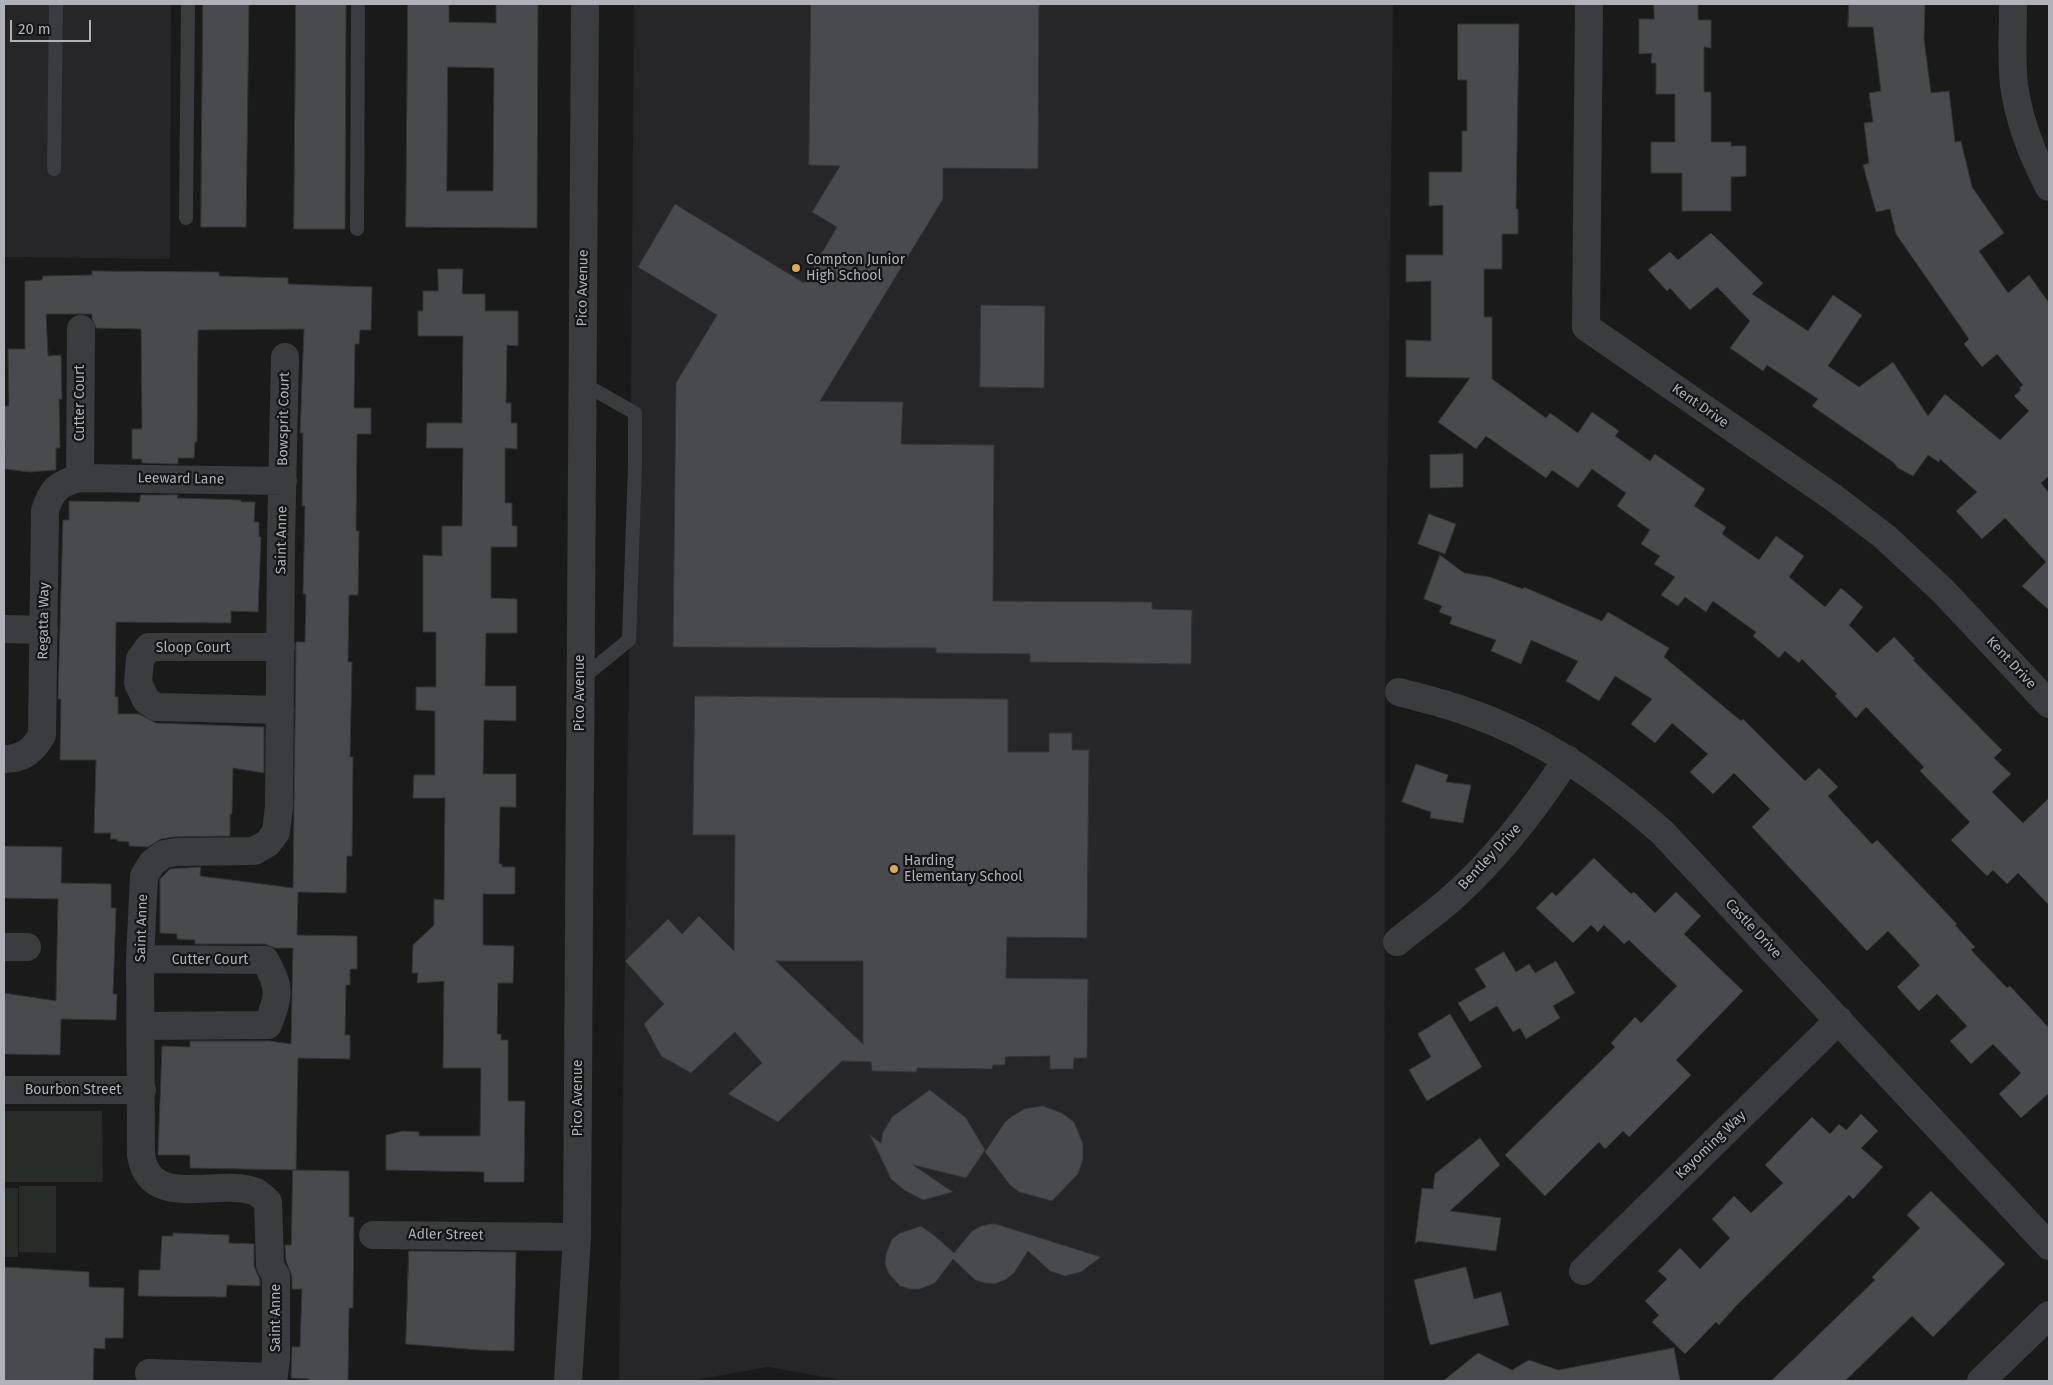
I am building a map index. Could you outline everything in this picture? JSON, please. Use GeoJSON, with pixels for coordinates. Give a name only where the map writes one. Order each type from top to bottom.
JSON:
{"type":"FeatureCollection","features":[{"type":"Feature","properties":{"kind":"street","name":"Pico Avenue"},"geometry":{"type":"LineString","coordinates":[[568,1381],[577,1237],[585,4]]}},
{"type":"Feature","properties":{"kind":"street","name":"Kent Drive"},"geometry":{"type":"LineString","coordinates":[[1589,4],[1586,327],[1834,498],[1885,537],[1943,591],[2049,704]]}},
{"type":"Feature","properties":{"kind":"street"},"geometry":{"type":"LineString","coordinates":[[2013,4],[2014,84],[2022,122],[2033,155],[2049,187]]}},
{"type":"Feature","properties":{"kind":"street","name":"Cutter Court"},"geometry":{"type":"LineString","coordinates":[[80,478],[81,329]]}},
{"type":"Feature","properties":{"kind":"street","name":"Bowsprit Court"},"geometry":{"type":"LineString","coordinates":[[283,481],[285,357]]}},
{"type":"Feature","properties":{"kind":"street","name":"Leeward Lane"},"geometry":{"type":"LineString","coordinates":[[80,478],[283,481]]}},
{"type":"Feature","properties":{"kind":"street","name":"Regatta Way"},"geometry":{"type":"LineString","coordinates":[[4,759],[23,756],[35,748],[42,735],[45,511],[49,497],[57,487],[80,478]]}},
{"type":"Feature","properties":{"kind":"street","name":"Saint Anne"},"geometry":{"type":"LineString","coordinates":[[273,1379],[276,1360],[276,1276],[270,1266],[268,1202],[257,1192],[243,1189],[165,1188],[151,1180],[143,1168],[141,1155],[140,959],[144,876],[152,862],[164,854],[176,852],[254,851],[268,843],[276,832],[279,807],[283,481]]}},
{"type":"Feature","properties":{"kind":"street"},"geometry":{"type":"LineString","coordinates":[[4,630],[44,630]]}},
{"type":"Feature","properties":{"kind":"street","name":"Sloop Court"},"geometry":{"type":"LineString","coordinates":[[280,710],[156,707],[146,700],[138,683],[140,659],[149,647],[281,647]]}},
{"type":"Feature","properties":{"kind":"street","name":"Castle Drive"},"geometry":{"type":"LineString","coordinates":[[1399,692],[1465,711],[1518,732],[1567,759],[1619,795],[1662,832],[2049,1246]]}},
{"type":"Feature","properties":{"kind":"street","name":"Bentley Drive"},"geometry":{"type":"LineString","coordinates":[[1397,942],[1452,898],[1498,853],[1538,804],[1567,759]]}},
{"type":"Feature","properties":{"kind":"street","name":"Cutter Court"},"geometry":{"type":"LineString","coordinates":[[140,959],[266,960],[276,981],[277,1001],[268,1025],[141,1026]]}},
{"type":"Feature","properties":{"kind":"street","name":"Kayoming Way"},"geometry":{"type":"LineString","coordinates":[[1583,1271],[1839,1020]]}},
{"type":"Feature","properties":{"kind":"street","name":"Bourbon Street"},"geometry":{"type":"LineString","coordinates":[[4,1090],[142,1090]]}},
{"type":"Feature","properties":{"kind":"street","name":"Adler Street"},"geometry":{"type":"LineString","coordinates":[[373,1234],[577,1237]]}},
{"type":"Feature","properties":{"kind":"street"},"geometry":{"type":"LineString","coordinates":[[1981,1381],[2049,1314]]}},
{"type":"Feature","properties":{"kind":"street"},"geometry":{"type":"LineString","coordinates":[[149,1373],[273,1379]]}},
{"type":"Feature","properties":{"kind":"lane"},"geometry":{"type":"LineString","coordinates":[[54,169],[56,4]]}},
{"type":"Feature","properties":{"kind":"lane"},"geometry":{"type":"LineString","coordinates":[[186,218],[188,4]]}},
{"type":"Feature","properties":{"kind":"lane"},"geometry":{"type":"LineString","coordinates":[[357,229],[358,4]]}},
{"type":"Feature","properties":{"kind":"lane"},"geometry":{"type":"LineString","coordinates":[[580,679],[629,640],[635,464],[635,414],[582,383]]}},
{"type":"Feature","properties":{"kind":"shaded area"},"geometry":{"type":"Polygon","coordinates":[[[4,4],[171,4],[170,259],[4,257],[4,4]]]}},
{"type":"Feature","properties":{"kind":"shaded area"},"geometry":{"type":"Polygon","coordinates":[[[634,4],[1393,4],[1385,692],[1384,1381],[848,1381],[768,1367],[688,1381],[619,1381],[629,668],[634,4]]]}},
{"type":"Feature","properties":{"kind":"shaded area"},"geometry":{"type":"Polygon","coordinates":[[[4,1111],[102,1111],[103,1182],[4,1182],[4,1111]]]}},
{"type":"Feature","properties":{"kind":"shaded area"},"geometry":{"type":"Polygon","coordinates":[[[19,1186],[56,1186],[56,1253],[19,1252],[19,1186]]]}},
{"type":"Feature","properties":{"kind":"shaded area"},"geometry":{"type":"Polygon","coordinates":[[[4,1188],[18,1188],[18,1257],[4,1257],[4,1188]]]}},
{"type":"Feature","properties":{"kind":"building"},"geometry":{"type":"Polygon","coordinates":[[[203,4],[249,4],[246,227],[201,227],[203,4]]]}},
{"type":"Feature","properties":{"kind":"building"},"geometry":{"type":"Polygon","coordinates":[[[296,4],[346,4],[345,229],[294,229],[296,4]]]}},
{"type":"Feature","properties":{"kind":"building"},"geometry":{"type":"Polygon","coordinates":[[[408,4],[449,4],[449,22],[496,23],[496,4],[538,4],[537,228],[406,227],[408,4]],[[448,67],[447,191],[493,191],[494,68],[448,67]]]}},
{"type":"Feature","properties":{"kind":"building"},"geometry":{"type":"Polygon","coordinates":[[[811,4],[1039,4],[1038,169],[943,168],[943,199],[820,401],[903,402],[901,444],[994,445],[993,601],[1152,602],[1152,609],[1192,610],[1191,664],[1030,662],[1030,654],[936,653],[936,648],[673,647],[676,383],[717,315],[638,267],[675,204],[804,283],[837,227],[812,212],[840,166],[809,165],[811,4]]]}},
{"type":"Feature","properties":{"kind":"building"},"geometry":{"type":"Polygon","coordinates":[[[1654,4],[1698,4],[1698,20],[1711,20],[1711,48],[1704,47],[1704,92],[1711,92],[1711,142],[1731,142],[1731,146],[1746,146],[1746,176],[1731,177],[1731,211],[1682,211],[1682,173],[1651,173],[1651,142],[1675,142],[1675,94],[1656,94],[1656,63],[1651,63],[1652,53],[1639,54],[1639,19],[1654,19],[1654,4]]]}},
{"type":"Feature","properties":{"kind":"building"},"geometry":{"type":"Polygon","coordinates":[[[1849,4],[1925,4],[1924,39],[1931,93],[1949,91],[1955,142],[1961,141],[1972,187],[2004,233],[1979,251],[2008,293],[2029,275],[2049,303],[2049,476],[2041,483],[2049,493],[2049,610],[2022,586],[2046,562],[2005,518],[1982,539],[1956,511],[1977,492],[1940,459],[1939,462],[1928,455],[1913,476],[1898,468],[1893,462],[1812,406],[1818,399],[1767,365],[1763,371],[1730,348],[1750,321],[1717,287],[1690,310],[1670,288],[1667,291],[1648,270],[1670,252],[1678,260],[1711,233],[1763,283],[1752,294],[1808,331],[1833,295],[1862,315],[1828,366],[1859,387],[1893,362],[1928,416],[1945,394],[2000,440],[2029,411],[2014,396],[2021,390],[2019,388],[2023,385],[1997,354],[1982,367],[1964,344],[1969,339],[1896,234],[1890,209],[1876,212],[1863,165],[1869,163],[1864,123],[1873,122],[1869,93],[1881,91],[1873,27],[1848,27],[1849,4]]]}},
{"type":"Feature","properties":{"kind":"building"},"geometry":{"type":"Polygon","coordinates":[[[1458,24],[1519,24],[1516,209],[1518,209],[1518,234],[1502,234],[1502,269],[1484,269],[1484,317],[1492,317],[1492,379],[1546,418],[1550,413],[1578,433],[1592,412],[1619,431],[1615,436],[1650,461],[1655,454],[1705,489],[1694,506],[1726,527],[1722,534],[1759,560],[1776,536],[1804,556],[1789,577],[1825,607],[1841,588],[1863,607],[1849,625],[1877,653],[1894,637],[1915,659],[1913,660],[2002,750],[1994,758],[2011,774],[1992,792],[2023,823],[2049,798],[2049,905],[2018,873],[2007,884],[1993,870],[1987,876],[1951,840],[1970,822],[1920,771],[1924,767],[1866,707],[1856,718],[1835,696],[1837,694],[1802,659],[1799,663],[1785,651],[1779,658],[1753,636],[1756,632],[1713,601],[1706,612],[1685,597],[1678,606],[1661,595],[1675,577],[1654,564],[1660,556],[1641,544],[1650,530],[1617,506],[1626,493],[1592,469],[1578,488],[1552,470],[1546,478],[1486,436],[1476,449],[1438,422],[1470,378],[1406,377],[1406,340],[1431,341],[1431,281],[1406,282],[1406,255],[1443,255],[1443,205],[1429,206],[1429,172],[1462,172],[1462,131],[1467,131],[1467,80],[1458,80],[1458,24]]]}},
{"type":"Feature","properties":{"kind":"building"},"geometry":{"type":"Polygon","coordinates":[[[438,269],[463,269],[462,294],[485,294],[485,311],[518,311],[518,346],[507,345],[506,403],[511,403],[511,423],[517,423],[517,449],[505,448],[505,503],[512,503],[512,526],[517,526],[517,547],[491,547],[491,598],[517,599],[517,633],[486,633],[485,686],[516,686],[516,721],[484,720],[483,774],[516,774],[516,807],[500,807],[499,864],[502,864],[502,867],[515,867],[515,894],[483,894],[483,945],[514,946],[513,983],[498,983],[497,1034],[501,1034],[501,1040],[508,1040],[508,1101],[525,1101],[524,1182],[484,1182],[484,1172],[386,1170],[386,1135],[403,1131],[419,1132],[419,1136],[480,1136],[481,1068],[443,1068],[444,981],[417,983],[418,973],[412,973],[413,945],[434,925],[434,899],[444,900],[445,798],[413,798],[414,775],[435,775],[435,711],[416,710],[416,687],[436,687],[436,632],[423,632],[423,555],[442,556],[442,526],[462,526],[463,448],[426,448],[427,423],[462,423],[463,336],[418,336],[418,311],[423,311],[423,291],[438,291],[438,269]]]}},
{"type":"Feature","properties":{"kind":"building"},"geometry":{"type":"Polygon","coordinates":[[[92,271],[219,272],[219,276],[288,278],[288,284],[372,287],[371,330],[360,330],[359,344],[355,344],[354,408],[371,408],[371,434],[357,434],[356,531],[359,531],[358,595],[349,595],[348,662],[352,662],[350,757],[353,757],[352,856],[347,856],[346,893],[298,892],[297,935],[357,936],[357,969],[350,969],[350,985],[346,985],[345,1035],[350,1035],[350,1059],[298,1058],[296,1170],[190,1168],[190,1155],[158,1155],[162,1046],[190,1047],[190,1041],[269,1041],[291,1044],[293,948],[275,948],[265,944],[195,944],[195,940],[177,939],[177,934],[160,933],[160,879],[170,869],[201,867],[200,876],[293,888],[296,642],[305,642],[306,594],[303,594],[305,506],[302,506],[303,433],[300,433],[304,329],[198,330],[197,442],[195,442],[194,458],[178,458],[178,464],[142,463],[142,459],[132,459],[132,429],[142,429],[141,329],[96,328],[92,314],[46,314],[48,356],[61,355],[62,399],[59,399],[60,448],[56,448],[56,470],[30,472],[5,469],[4,406],[9,406],[8,349],[25,349],[25,281],[42,280],[43,276],[92,275],[92,271]]]}},
{"type":"Feature","properties":{"kind":"building"},"geometry":{"type":"Polygon","coordinates":[[[981,305],[1045,306],[1044,388],[980,387],[981,305]]]}},
{"type":"Feature","properties":{"kind":"building"},"geometry":{"type":"Polygon","coordinates":[[[1463,454],[1463,487],[1430,488],[1430,455],[1463,454]]]}},
{"type":"Feature","properties":{"kind":"building"},"geometry":{"type":"Polygon","coordinates":[[[141,495],[178,495],[177,498],[255,502],[254,522],[259,522],[259,537],[261,537],[258,612],[231,611],[231,623],[116,622],[115,697],[118,697],[118,714],[139,714],[156,723],[264,727],[264,773],[233,768],[230,836],[173,837],[161,839],[148,847],[129,846],[129,842],[110,839],[111,833],[94,833],[96,760],[60,760],[61,699],[58,699],[63,520],[69,520],[69,501],[139,502],[141,495]]]}},
{"type":"Feature","properties":{"kind":"building"},"geometry":{"type":"Polygon","coordinates":[[[1429,514],[1456,524],[1445,554],[1418,544],[1429,514]]]}},
{"type":"Feature","properties":{"kind":"building"},"geometry":{"type":"Polygon","coordinates":[[[1440,555],[1464,573],[1490,577],[1523,589],[1524,587],[1602,621],[1608,612],[1669,648],[1664,657],[1741,721],[1743,719],[1805,781],[1819,768],[1838,787],[1828,796],[1843,813],[1872,844],[1877,840],[1957,924],[1955,925],[1975,947],[1971,950],[2007,988],[2010,986],[2049,1028],[2049,1093],[2021,1118],[1999,1094],[2021,1073],[1993,1044],[1971,1064],[1950,1041],[1967,1026],[1937,994],[1919,1011],[1897,987],[1920,965],[1888,931],[1867,951],[1752,827],[1770,809],[1734,773],[1713,794],[1690,772],[1708,754],[1672,723],[1655,743],[1631,724],[1652,699],[1615,676],[1599,701],[1566,681],[1578,661],[1531,640],[1521,664],[1491,651],[1496,640],[1450,624],[1452,617],[1439,612],[1442,606],[1424,599],[1440,555]]]}},
{"type":"Feature","properties":{"kind":"building"},"geometry":{"type":"Polygon","coordinates":[[[695,696],[1008,699],[1008,752],[1049,752],[1049,733],[1072,733],[1072,750],[1089,750],[1087,938],[1007,937],[1006,978],[1088,979],[1087,1058],[1074,1058],[1073,1069],[1050,1069],[1050,1056],[1005,1057],[1005,1065],[993,1065],[992,1069],[917,1068],[916,1072],[872,1071],[871,1062],[842,1061],[778,1122],[728,1094],[762,1063],[735,1032],[691,1073],[661,1056],[644,1024],[664,1004],[625,961],[668,919],[682,934],[699,916],[734,951],[735,835],[693,835],[695,696]],[[776,961],[863,1044],[863,961],[776,961]]]}},
{"type":"Feature","properties":{"kind":"building"},"geometry":{"type":"Polygon","coordinates":[[[1416,764],[1448,775],[1446,782],[1471,785],[1463,823],[1430,818],[1431,812],[1402,802],[1416,764]]]}},
{"type":"Feature","properties":{"kind":"building"},"geometry":{"type":"Polygon","coordinates":[[[4,846],[62,847],[61,883],[111,884],[111,908],[116,908],[113,994],[117,994],[116,1020],[61,1019],[60,1055],[4,1054],[4,993],[56,1001],[58,899],[4,898],[4,846]]]}},
{"type":"Feature","properties":{"kind":"building"},"geometry":{"type":"Polygon","coordinates":[[[1594,858],[1631,894],[1634,892],[1655,913],[1676,892],[1701,916],[1684,934],[1743,991],[1676,1060],[1691,1075],[1629,1137],[1623,1131],[1605,1149],[1599,1142],[1545,1196],[1505,1155],[1615,1047],[1611,1043],[1635,1017],[1641,1023],[1677,986],[1629,940],[1624,944],[1604,925],[1598,932],[1591,925],[1573,943],[1536,908],[1552,892],[1556,896],[1594,858]]]}},
{"type":"Feature","properties":{"kind":"building"},"geometry":{"type":"Polygon","coordinates":[[[1504,952],[1516,972],[1529,964],[1535,973],[1556,961],[1575,993],[1553,1006],[1560,1018],[1526,1039],[1520,1028],[1513,1032],[1497,1006],[1470,1022],[1458,1003],[1486,987],[1475,969],[1504,952]]]}},
{"type":"Feature","properties":{"kind":"building"},"geometry":{"type":"Polygon","coordinates":[[[1450,1014],[1482,1067],[1427,1101],[1409,1070],[1431,1057],[1418,1034],[1450,1014]]]}},
{"type":"Feature","properties":{"kind":"building"},"geometry":{"type":"Polygon","coordinates":[[[930,1090],[966,1118],[985,1150],[966,1178],[913,1165],[953,1192],[923,1200],[904,1190],[891,1179],[870,1135],[881,1143],[883,1132],[892,1117],[930,1090]]]}},
{"type":"Feature","properties":{"kind":"building"},"geometry":{"type":"Polygon","coordinates":[[[1043,1106],[1062,1113],[1074,1122],[1083,1144],[1083,1159],[1078,1174],[1052,1201],[1019,1192],[1010,1185],[985,1152],[1005,1122],[1011,1117],[1024,1109],[1043,1106]]]}},
{"type":"Feature","properties":{"kind":"building"},"geometry":{"type":"Polygon","coordinates":[[[1861,1114],[1878,1131],[1861,1148],[1883,1167],[1853,1199],[1849,1195],[1719,1325],[1716,1322],[1685,1354],[1652,1322],[1659,1315],[1645,1301],[1667,1279],[1658,1271],[1680,1248],[1700,1269],[1730,1238],[1712,1219],[1734,1196],[1751,1213],[1783,1183],[1765,1165],[1812,1117],[1830,1134],[1839,1124],[1846,1130],[1861,1114]]]}},
{"type":"Feature","properties":{"kind":"building"},"geometry":{"type":"Polygon","coordinates":[[[1480,1138],[1500,1165],[1450,1211],[1501,1218],[1496,1251],[1418,1241],[1415,1244],[1422,1188],[1433,1189],[1435,1174],[1480,1138]]]}},
{"type":"Feature","properties":{"kind":"building"},"geometry":{"type":"Polygon","coordinates":[[[293,1170],[349,1171],[349,1217],[354,1217],[353,1308],[349,1308],[348,1381],[309,1381],[309,1379],[291,1378],[292,1347],[300,1347],[302,1289],[292,1289],[292,1276],[286,1261],[285,1245],[291,1245],[293,1170]]]}},
{"type":"Feature","properties":{"kind":"building"},"geometry":{"type":"Polygon","coordinates":[[[1931,1191],[2005,1264],[1933,1337],[1912,1316],[1845,1381],[1771,1381],[1875,1280],[1872,1277],[1920,1228],[1907,1215],[1931,1191]]]}},
{"type":"Feature","properties":{"kind":"building"},"geometry":{"type":"Polygon","coordinates":[[[991,1224],[1101,1257],[1081,1272],[1065,1276],[1050,1271],[1028,1251],[1014,1273],[1005,1280],[995,1284],[975,1280],[953,1259],[935,1283],[920,1289],[900,1286],[889,1274],[885,1264],[886,1254],[892,1239],[900,1233],[921,1226],[954,1253],[972,1231],[981,1226],[991,1224]]]}},
{"type":"Feature","properties":{"kind":"building"},"geometry":{"type":"Polygon","coordinates":[[[173,1233],[229,1235],[229,1243],[254,1244],[254,1266],[260,1280],[260,1286],[227,1285],[226,1297],[138,1296],[139,1270],[160,1270],[162,1236],[173,1236],[173,1233]]]}},
{"type":"Feature","properties":{"kind":"building"},"geometry":{"type":"Polygon","coordinates":[[[409,1251],[516,1252],[514,1351],[406,1344],[409,1251]]]}},
{"type":"Feature","properties":{"kind":"building"},"geometry":{"type":"Polygon","coordinates":[[[4,1267],[89,1272],[89,1287],[124,1288],[123,1338],[105,1338],[105,1349],[94,1348],[93,1381],[4,1381],[4,1267]]]}},
{"type":"Feature","properties":{"kind":"building"},"geometry":{"type":"Polygon","coordinates":[[[1466,1267],[1474,1299],[1501,1292],[1509,1325],[1430,1345],[1414,1280],[1466,1267]]]}},
{"type":"Feature","properties":{"kind":"building"},"geometry":{"type":"Polygon","coordinates":[[[1674,1348],[1680,1381],[1443,1381],[1478,1353],[1512,1370],[1529,1360],[1558,1370],[1674,1348]]]}},
{"type":"Feature","properties":{"kind":"place","name":"Compton Junior High School"},"geometry":{"type":"Point","coordinates":[796,268]}},
{"type":"Feature","properties":{"kind":"place","name":"Harding Elementary School"},"geometry":{"type":"Point","coordinates":[894,869]}}]}
